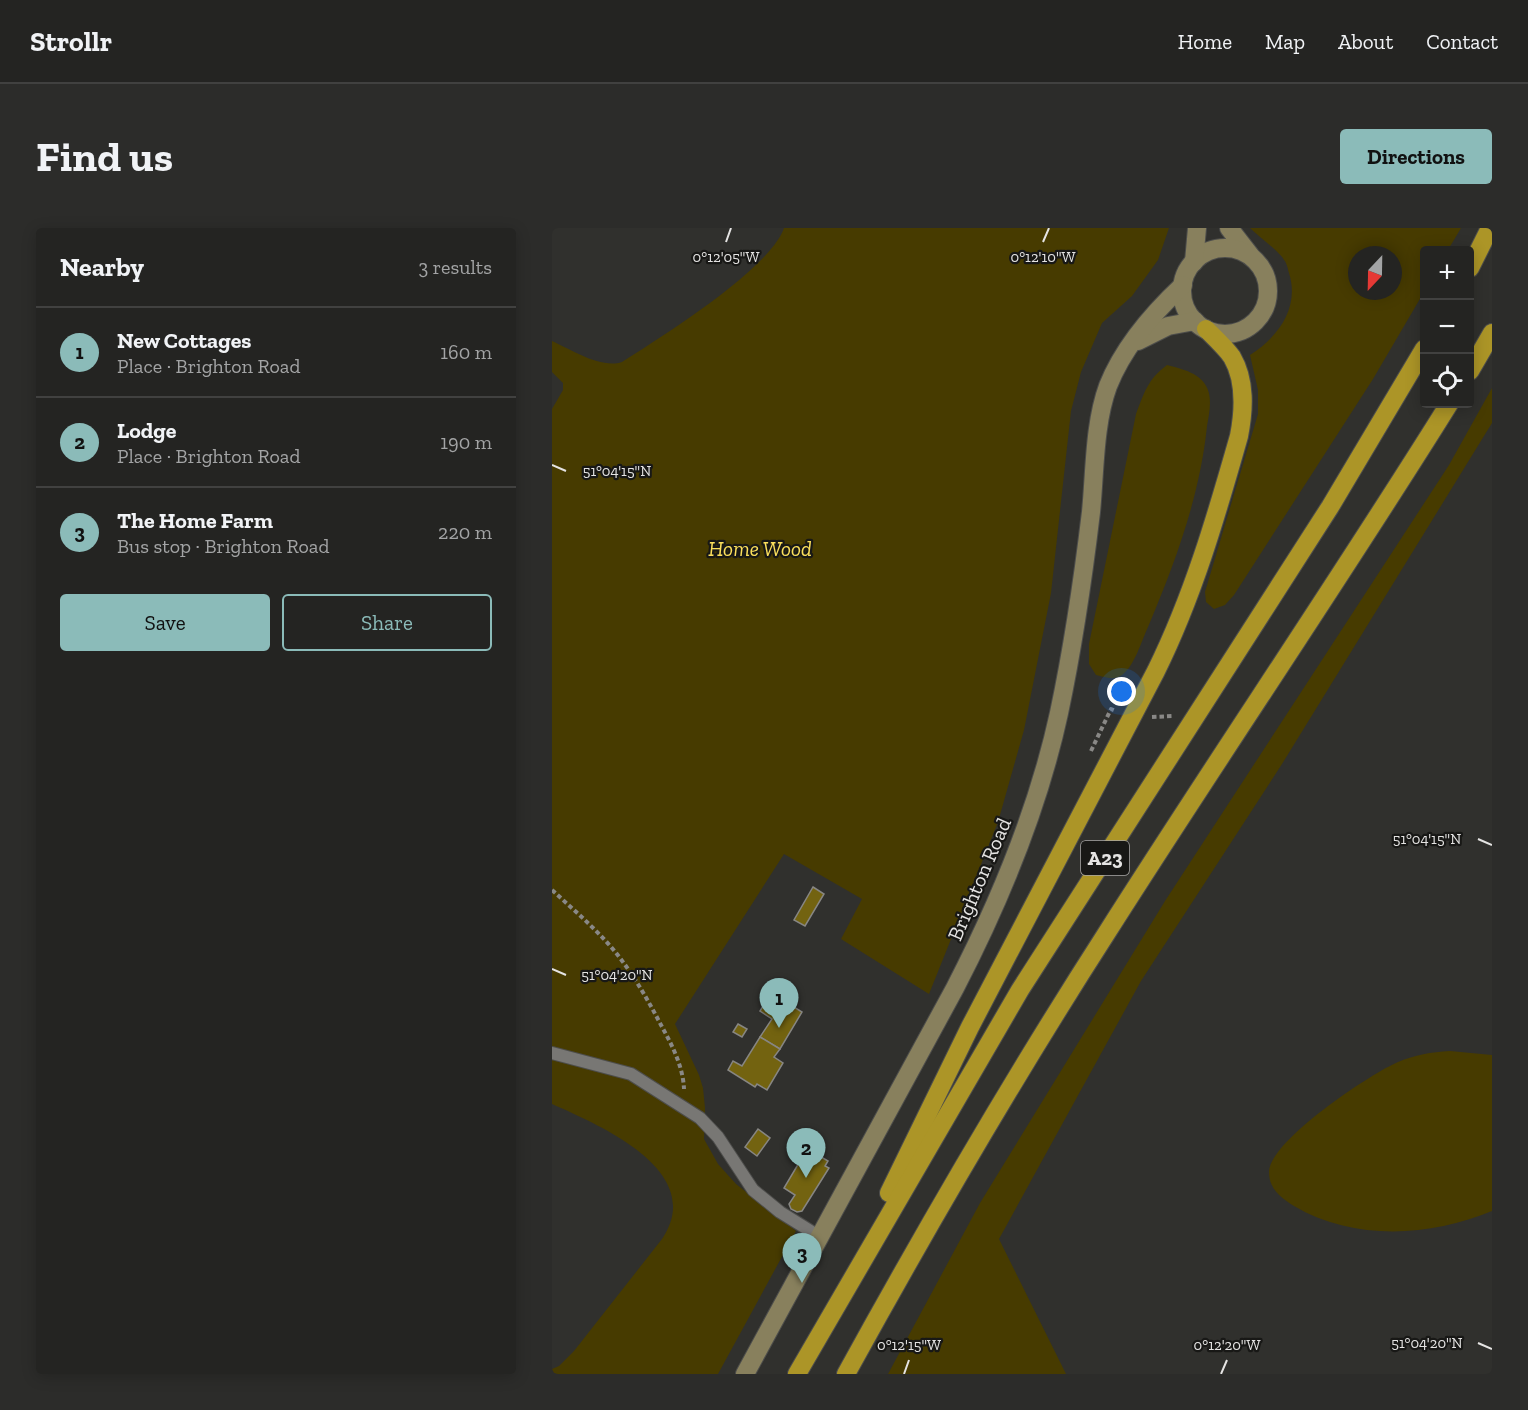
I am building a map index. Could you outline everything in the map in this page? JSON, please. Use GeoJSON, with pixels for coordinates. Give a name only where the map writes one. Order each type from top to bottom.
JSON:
{"type":"FeatureCollection","features":[{"type":"Feature","properties":{"kind":"highway"},"geometry":{"type":"LineString","coordinates":[[1474,260],[1490,228]]}},
{"type":"Feature","properties":{"kind":"highway"},"geometry":{"type":"LineString","coordinates":[[828,1319],[970,1027],[1161,661],[1191,592],[1224,490],[1243,416],[1243,395],[1233,359],[1201,325]]}},
{"type":"Feature","properties":{"kind":"highway"},"geometry":{"type":"LineString","coordinates":[[1474,363],[1492,333]]}},
{"type":"Feature","properties":{"kind":"highway","name":"A23"},"geometry":{"type":"LineString","coordinates":[[797,1374],[1020,990],[1330,507],[1422,354]]}},
{"type":"Feature","properties":{"kind":"highway","name":"A23"},"geometry":{"type":"LineString","coordinates":[[846,1374],[896,1283],[1038,1042],[1119,913],[1370,532],[1447,408]]}},
{"type":"Feature","properties":{"kind":"street"},"geometry":{"type":"LineString","coordinates":[[1194,262],[1197,228]]}},
{"type":"Feature","properties":{"kind":"street"},"geometry":{"type":"LineString","coordinates":[[1229,228],[1254,259],[1262,269],[1267,282],[1268,296],[1264,309],[1245,329],[1233,333],[1219,333],[1201,325],[1185,305],[1183,285],[1186,273],[1194,262],[1204,254],[1216,249],[1236,250],[1254,259]]}},
{"type":"Feature","properties":{"kind":"street","name":"Brighton Road"},"geometry":{"type":"LineString","coordinates":[[745,1374],[962,974],[1002,889],[1036,801],[1057,721],[1074,629],[1102,406],[1108,386],[1122,357],[1154,315],[1183,285]]}},
{"type":"Feature","properties":{"kind":"street","name":"Brighton Road"},"geometry":{"type":"LineString","coordinates":[[1122,357],[1136,343],[1155,332],[1178,324],[1201,325]]}},
{"type":"Feature","properties":{"kind":"lane"},"geometry":{"type":"LineString","coordinates":[[552,1053],[631,1074],[700,1118],[711,1127],[747,1183],[762,1198],[788,1218],[820,1237]]}},
{"type":"Feature","properties":{"kind":"path"},"geometry":{"type":"LineString","coordinates":[[552,890],[588,922],[620,958],[644,992],[677,1056],[683,1079],[684,1108]]}},
{"type":"Feature","properties":{"kind":"green space","name":"Home Wood"},"geometry":{"type":"Polygon","coordinates":[[[784,228],[1169,228],[1158,260],[1132,296],[1102,323],[1081,372],[1071,411],[1051,593],[1024,730],[998,822],[929,994],[841,939],[862,899],[784,854],[675,1024],[703,1088],[704,1139],[718,1164],[736,1184],[796,1231],[718,1374],[552,1374],[552,1369],[559,1366],[574,1351],[662,1239],[672,1215],[671,1192],[660,1172],[642,1154],[595,1124],[552,1104],[552,409],[563,390],[563,383],[552,372],[552,341],[596,361],[622,362],[687,319],[737,282],[775,245],[784,228]]]}},
{"type":"Feature","properties":{"kind":"green space"},"geometry":{"type":"Polygon","coordinates":[[[1250,228],[1461,228],[1450,246],[1420,246],[1420,299],[1373,379],[1234,595],[1225,605],[1214,609],[1206,602],[1205,592],[1258,414],[1258,390],[1250,355],[1278,330],[1289,310],[1292,286],[1288,268],[1278,252],[1250,228]]]}},
{"type":"Feature","properties":{"kind":"green space"},"geometry":{"type":"Polygon","coordinates":[[[1167,365],[1185,370],[1201,379],[1208,390],[1210,408],[1199,478],[1177,554],[1131,665],[1127,671],[1115,678],[1096,675],[1089,664],[1089,644],[1136,414],[1151,381],[1167,365]]]}},
{"type":"Feature","properties":{"kind":"green space"},"geometry":{"type":"Polygon","coordinates":[[[1492,388],[1492,423],[1282,764],[1141,981],[999,1239],[1066,1374],[888,1374],[980,1203],[1165,901],[1449,465],[1492,388]]]}},
{"type":"Feature","properties":{"kind":"green space"},"geometry":{"type":"Polygon","coordinates":[[[1450,1051],[1492,1055],[1492,1211],[1468,1220],[1418,1230],[1366,1230],[1317,1217],[1294,1206],[1277,1192],[1271,1183],[1269,1172],[1273,1159],[1285,1143],[1302,1127],[1345,1094],[1384,1069],[1411,1057],[1450,1051]]]}},
{"type":"Feature","properties":{"kind":"building"},"geometry":{"type":"Polygon","coordinates":[[[813,887],[824,894],[805,926],[794,920],[813,887]]]}},
{"type":"Feature","properties":{"kind":"building"},"geometry":{"type":"Polygon","coordinates":[[[769,996],[776,1001],[778,997],[802,1012],[780,1049],[760,1037],[772,1019],[760,1011],[769,996]]]}},
{"type":"Feature","properties":{"kind":"building"},"geometry":{"type":"Polygon","coordinates":[[[738,1024],[747,1029],[742,1037],[733,1032],[738,1024]]]}},
{"type":"Feature","properties":{"kind":"building"},"geometry":{"type":"Polygon","coordinates":[[[760,1037],[780,1049],[774,1057],[783,1063],[767,1090],[757,1084],[755,1087],[728,1070],[733,1061],[742,1066],[760,1037]]]}},
{"type":"Feature","properties":{"kind":"building"},"geometry":{"type":"Polygon","coordinates":[[[758,1129],[770,1138],[757,1156],[745,1147],[758,1129]]]}},
{"type":"Feature","properties":{"kind":"building"},"geometry":{"type":"Polygon","coordinates":[[[813,1152],[828,1161],[825,1166],[829,1168],[802,1211],[797,1212],[791,1209],[789,1204],[795,1195],[784,1188],[803,1156],[809,1159],[813,1152]]]}},
{"type":"Feature","properties":{"kind":"place","name":"New Cottages"},"geometry":{"type":"Point","coordinates":[779,1028]}},
{"type":"Feature","properties":{"kind":"place","name":"Lodge"},"geometry":{"type":"Point","coordinates":[806,1178]}},
{"type":"Feature","properties":{"kind":"place","name":"The Home Farm"},"geometry":{"type":"Point","coordinates":[802,1283]}}]}
